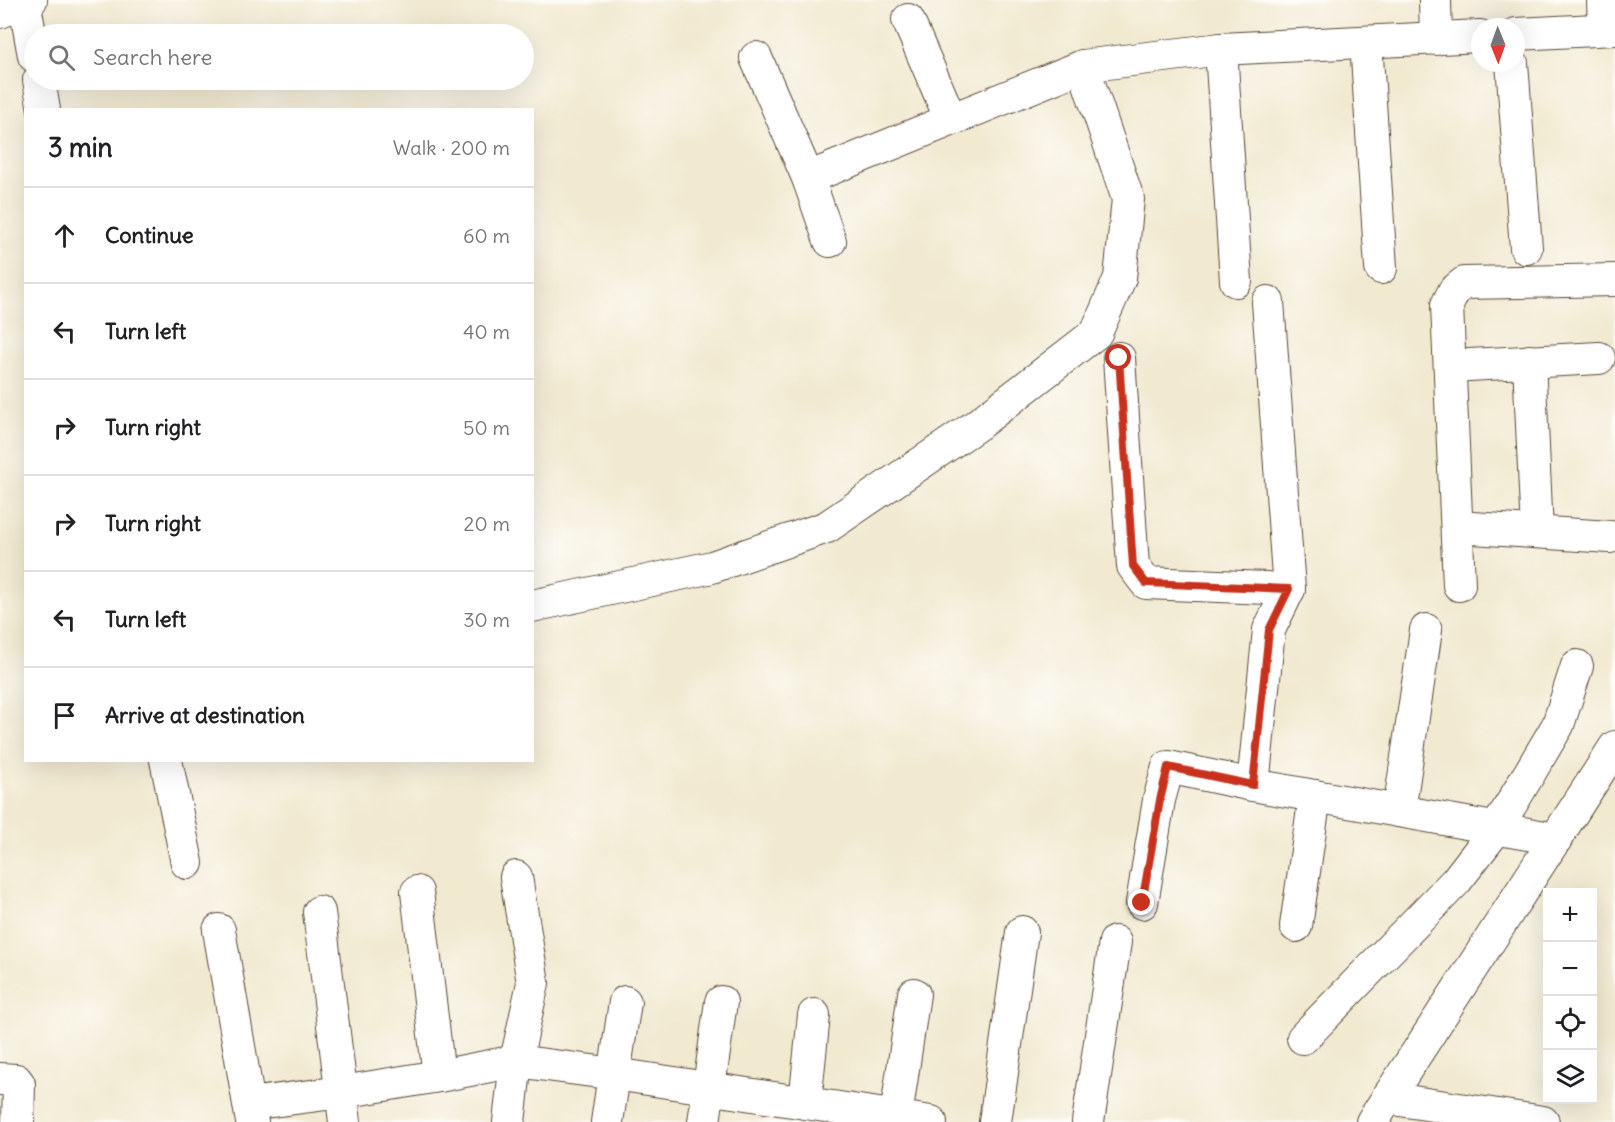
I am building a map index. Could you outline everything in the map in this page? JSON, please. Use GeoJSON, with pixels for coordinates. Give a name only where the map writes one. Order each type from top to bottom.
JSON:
{"type":"FeatureCollection","features":[{"type":"Feature","properties":{"kind":"street"},"geometry":{"type":"LineString","coordinates":[[1435,0],[1436,39]]}},
{"type":"Feature","properties":{"kind":"street"},"geometry":{"type":"LineString","coordinates":[[20,3],[26,24]]}},
{"type":"Feature","properties":{"kind":"street"},"geometry":{"type":"LineString","coordinates":[[1525,33],[1607,19]]}},
{"type":"Feature","properties":{"kind":"street"},"geometry":{"type":"LineString","coordinates":[[908,20],[951,120]]}},
{"type":"Feature","properties":{"kind":"street"},"geometry":{"type":"LineString","coordinates":[[808,178],[1083,66],[1221,50],[1471,37]]}},
{"type":"Feature","properties":{"kind":"street"},"geometry":{"type":"LineString","coordinates":[[1365,42],[1381,268]]}},
{"type":"Feature","properties":{"kind":"street"},"geometry":{"type":"LineString","coordinates":[[1221,50],[1236,281]]}},
{"type":"Feature","properties":{"kind":"street"},"geometry":{"type":"LineString","coordinates":[[756,58],[808,178],[830,241]]}},
{"type":"Feature","properties":{"kind":"street"},"geometry":{"type":"LineString","coordinates":[[534,606],[712,567],[827,527],[977,425],[1096,333],[1120,278],[1128,199],[1083,66]]}},
{"type":"Feature","properties":{"kind":"street"},"geometry":{"type":"LineString","coordinates":[[1513,72],[1526,248]]}},
{"type":"Feature","properties":{"kind":"street"},"geometry":{"type":"LineString","coordinates":[[41,90],[44,108]]}},
{"type":"Feature","properties":{"kind":"street"},"geometry":{"type":"LineString","coordinates":[[1459,585],[1448,305],[1454,291],[1464,283],[1615,280]]}},
{"type":"Feature","properties":{"kind":"street"},"geometry":{"type":"LineString","coordinates":[[1253,785],[1269,630],[1289,589],[1268,302]]}},
{"type":"Feature","properties":{"kind":"street"},"geometry":{"type":"LineString","coordinates":[[1119,358],[1133,566],[1146,583],[1289,589]]}},
{"type":"Feature","properties":{"kind":"street"},"geometry":{"type":"LineString","coordinates":[[1451,366],[1599,358]]}},
{"type":"Feature","properties":{"kind":"street"},"geometry":{"type":"LineString","coordinates":[[1529,362],[1537,532]]}},
{"type":"Feature","properties":{"kind":"street"},"geometry":{"type":"LineString","coordinates":[[1458,527],[1610,537]]}},
{"type":"Feature","properties":{"kind":"street"},"geometry":{"type":"LineString","coordinates":[[1399,811],[1426,630]]}},
{"type":"Feature","properties":{"kind":"street"},"geometry":{"type":"LineString","coordinates":[[1303,1038],[1456,881],[1497,828],[1558,724],[1577,666]]}},
{"type":"Feature","properties":{"kind":"street"},"geometry":{"type":"LineString","coordinates":[[1543,1122],[1380,1110],[1615,747]]}},
{"type":"Feature","properties":{"kind":"street"},"geometry":{"type":"LineString","coordinates":[[166,762],[186,863]]}},
{"type":"Feature","properties":{"kind":"street"},"geometry":{"type":"LineString","coordinates":[[1142,903],[1168,767],[1253,785],[1556,839]]}},
{"type":"Feature","properties":{"kind":"street"},"geometry":{"type":"LineString","coordinates":[[1296,926],[1315,796]]}},
{"type":"Feature","properties":{"kind":"street"},"geometry":{"type":"LineString","coordinates":[[509,1122],[516,1061],[533,983],[516,877]]}},
{"type":"Feature","properties":{"kind":"street"},"geometry":{"type":"LineString","coordinates":[[417,892],[439,1076]]}},
{"type":"Feature","properties":{"kind":"street"},"geometry":{"type":"LineString","coordinates":[[319,912],[344,1107]]}},
{"type":"Feature","properties":{"kind":"street"},"geometry":{"type":"LineString","coordinates":[[219,930],[250,1113],[344,1107],[439,1076],[516,1061],[931,1122]]}},
{"type":"Feature","properties":{"kind":"street"},"geometry":{"type":"LineString","coordinates":[[995,1122],[1022,932]]}},
{"type":"Feature","properties":{"kind":"street"},"geometry":{"type":"LineString","coordinates":[[1088,1122],[1115,942]]}},
{"type":"Feature","properties":{"kind":"street"},"geometry":{"type":"LineString","coordinates":[[896,1117],[914,994]]}},
{"type":"Feature","properties":{"kind":"street"},"geometry":{"type":"LineString","coordinates":[[608,1122],[625,1002]]}},
{"type":"Feature","properties":{"kind":"street"},"geometry":{"type":"LineString","coordinates":[[704,1122],[721,1002]]}},
{"type":"Feature","properties":{"kind":"street"},"geometry":{"type":"LineString","coordinates":[[805,1103],[814,1015]]}},
{"type":"Feature","properties":{"kind":"street"},"geometry":{"type":"LineString","coordinates":[[0,1079],[16,1080],[19,1084],[18,1122]]}},
{"type":"Feature","properties":{"kind":"route"},"geometry":{"type":"LineString","coordinates":[[1119,358],[1133,566],[1146,583],[1289,589],[1269,630],[1253,785],[1168,767],[1142,903]]}}]}
